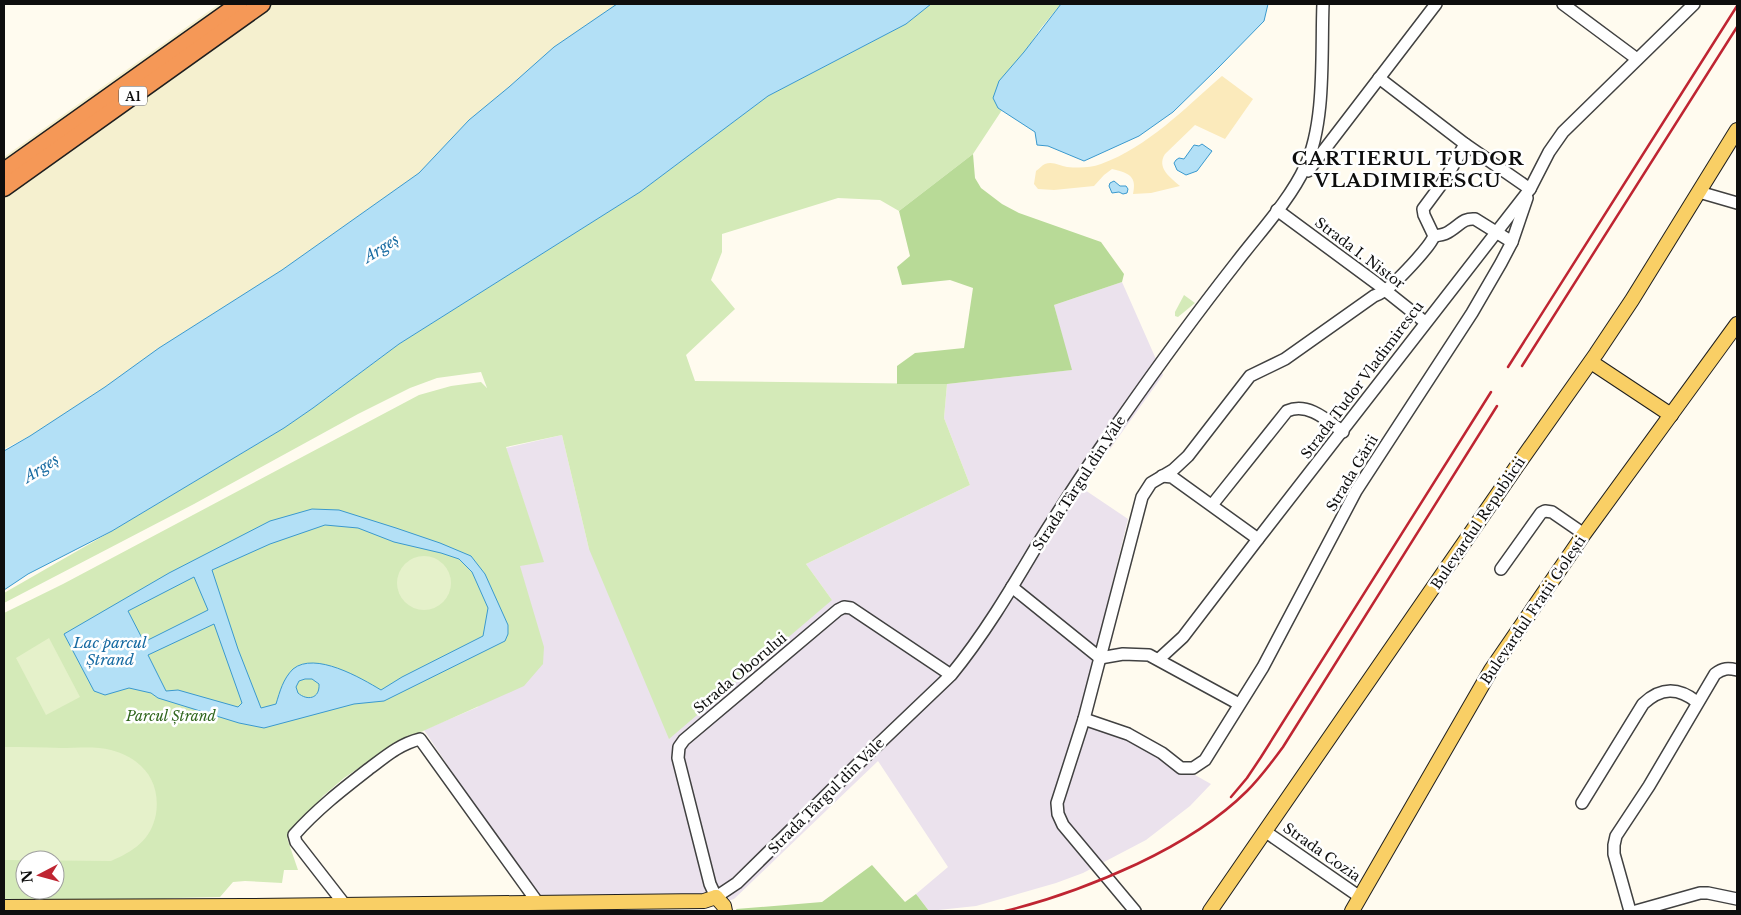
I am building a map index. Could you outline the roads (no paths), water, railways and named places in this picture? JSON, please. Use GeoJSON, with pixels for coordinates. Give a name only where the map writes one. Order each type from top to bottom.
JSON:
{"type":"FeatureCollection","features":[{"type":"Feature","properties":{"kind":"highway","name":"A1"},"geometry":{"type":"LineString","coordinates":[[4,171],[239,4]]}},
{"type":"Feature","properties":{"kind":"highway","name":"A1"},"geometry":{"type":"LineString","coordinates":[[4,188],[262,4]]}},
{"type":"Feature","properties":{"kind":"main road","name":"Bulevardul Republicii"},"geometry":{"type":"LineString","coordinates":[[1210,911],[1591,362],[1632,300],[1737,130]]}},
{"type":"Feature","properties":{"kind":"main road","name":"Bulevardul Frații Golești"},"geometry":{"type":"LineString","coordinates":[[1352,911],[1491,670],[1521,623],[1737,324]]}},
{"type":"Feature","properties":{"kind":"main road"},"geometry":{"type":"LineString","coordinates":[[1591,362],[1671,414]]}},
{"type":"Feature","properties":{"kind":"main road"},"geometry":{"type":"LineString","coordinates":[[4,907],[256,909],[344,905],[704,901],[724,906],[725,911]]}},
{"type":"Feature","properties":{"kind":"street","name":"Strada Târgul din Vale"},"geometry":{"type":"LineString","coordinates":[[717,904],[863,758],[951,675],[1012,587],[1061,508],[1120,421],[1198,312],[1291,192],[1305,168],[1315,138],[1320,92],[1323,4]]}},
{"type":"Feature","properties":{"kind":"street"},"geometry":{"type":"LineString","coordinates":[[1291,192],[1436,4]]}},
{"type":"Feature","properties":{"kind":"street"},"geometry":{"type":"LineString","coordinates":[[1564,4],[1637,59]]}},
{"type":"Feature","properties":{"kind":"street","name":"Strada Tudor Vladimirescu"},"geometry":{"type":"LineString","coordinates":[[1159,659],[1183,637],[1425,322],[1530,189],[1549,152],[1564,132],[1694,4]]}},
{"type":"Feature","properties":{"kind":"street"},"geometry":{"type":"LineString","coordinates":[[1379,78],[1465,144],[1530,189]]}},
{"type":"Feature","properties":{"kind":"street"},"geometry":{"type":"LineString","coordinates":[[1135,911],[1062,825],[1057,803],[1084,719],[1142,497],[1151,483],[1173,470],[1188,456],[1250,376],[1282,361],[1385,290],[1422,253],[1434,236],[1423,209],[1446,178],[1465,144]]}},
{"type":"Feature","properties":{"kind":"street","name":"Strada Gării"},"geometry":{"type":"LineString","coordinates":[[1084,719],[1128,734],[1162,754],[1180,768],[1193,768],[1205,760],[1267,659],[1356,491],[1472,313],[1501,264],[1512,242],[1530,189]]}},
{"type":"Feature","properties":{"kind":"street"},"geometry":{"type":"LineString","coordinates":[[1699,192],[1737,203]]}},
{"type":"Feature","properties":{"kind":"street","name":"Strada I. Nistor"},"geometry":{"type":"LineString","coordinates":[[1277,210],[1425,322]]}},
{"type":"Feature","properties":{"kind":"street"},"geometry":{"type":"LineString","coordinates":[[1434,236],[1450,232],[1464,220],[1475,219],[1512,242]]}},
{"type":"Feature","properties":{"kind":"street"},"geometry":{"type":"LineString","coordinates":[[1212,505],[1287,411],[1300,407],[1318,414],[1342,432]]}},
{"type":"Feature","properties":{"kind":"street"},"geometry":{"type":"LineString","coordinates":[[1162,476],[1172,477],[1258,540]]}},
{"type":"Feature","properties":{"kind":"street"},"geometry":{"type":"LineString","coordinates":[[1501,569],[1545,511],[1552,512],[1584,534]]}},
{"type":"Feature","properties":{"kind":"street"},"geometry":{"type":"LineString","coordinates":[[1012,587],[1100,658],[1123,654],[1149,655],[1239,704]]}},
{"type":"Feature","properties":{"kind":"street","name":"Strada Oborului"},"geometry":{"type":"LineString","coordinates":[[717,904],[710,884],[678,758],[679,748],[684,740],[838,610],[844,607],[852,608],[951,675]]}},
{"type":"Feature","properties":{"kind":"street"},"geometry":{"type":"LineString","coordinates":[[1630,911],[1614,854],[1616,836],[1649,786],[1715,674],[1719,670],[1728,668],[1737,670]]}},
{"type":"Feature","properties":{"kind":"street"},"geometry":{"type":"LineString","coordinates":[[1582,803],[1643,704],[1650,697],[1671,690],[1688,695],[1697,702]]}},
{"type":"Feature","properties":{"kind":"street"},"geometry":{"type":"LineString","coordinates":[[344,905],[296,842],[294,835],[311,816],[396,748],[420,739],[538,903]]}},
{"type":"Feature","properties":{"kind":"street","name":"Strada Cozia"},"geometry":{"type":"LineString","coordinates":[[1266,832],[1360,897]]}},
{"type":"Feature","properties":{"kind":"street"},"geometry":{"type":"LineString","coordinates":[[1636,911],[1649,909],[1700,893],[1737,900]]}},
{"type":"Feature","properties":{"kind":"water","name":"Argeș"},"geometry":{"type":"Polygon","coordinates":[[[617,4],[931,4],[906,24],[768,96],[640,192],[399,344],[284,428],[112,531],[28,574],[4,590],[4,451],[105,387],[159,348],[282,270],[419,173],[469,120],[554,47],[617,4]]]}},
{"type":"Feature","properties":{"kind":"water"},"geometry":{"type":"Polygon","coordinates":[[[1061,4],[1268,4],[1264,21],[1173,112],[1139,136],[1084,161],[1048,146],[1037,145],[1035,132],[998,108],[993,98],[999,81],[1061,4]]]}},
{"type":"Feature","properties":{"kind":"water"},"geometry":{"type":"Polygon","coordinates":[[[1202,144],[1212,151],[1197,171],[1186,175],[1177,170],[1174,163],[1176,160],[1179,158],[1184,159],[1194,145],[1199,146],[1202,144]]]}},
{"type":"Feature","properties":{"kind":"water"},"geometry":{"type":"Polygon","coordinates":[[[1114,181],[1120,186],[1126,186],[1128,189],[1127,193],[1112,193],[1109,186],[1114,181]]]}},
{"type":"Feature","properties":{"kind":"water","name":"Lac parcul Ștrand"},"geometry":{"type":"Polygon","coordinates":[[[312,509],[339,510],[440,543],[471,556],[485,574],[508,625],[508,634],[505,641],[384,701],[354,704],[264,728],[239,723],[158,698],[151,693],[129,688],[105,695],[94,691],[64,634],[169,573],[270,521],[312,509]],[[325,525],[270,544],[212,570],[238,649],[261,708],[276,704],[282,685],[287,677],[293,669],[302,664],[313,663],[338,668],[381,690],[402,677],[483,636],[488,608],[472,572],[459,559],[394,542],[358,528],[325,525]],[[194,577],[128,611],[144,642],[208,610],[194,577]],[[214,624],[148,655],[166,691],[178,690],[238,707],[242,703],[214,624]],[[312,679],[299,681],[296,687],[298,693],[309,698],[315,696],[319,689],[319,684],[312,679]]]}},
{"type":"Feature","properties":{"kind":"railway"},"geometry":{"type":"LineString","coordinates":[[1508,367],[1737,6]]}},
{"type":"Feature","properties":{"kind":"railway"},"geometry":{"type":"LineString","coordinates":[[1522,366],[1737,27]]}},
{"type":"Feature","properties":{"kind":"railway"},"geometry":{"type":"LineString","coordinates":[[1231,797],[1261,757],[1491,392]]}},
{"type":"Feature","properties":{"kind":"railway"},"geometry":{"type":"LineString","coordinates":[[1005,911],[1072,891],[1152,857],[1209,823],[1247,791],[1283,747],[1497,406]]}},
{"type":"Feature","properties":{"kind":"district","name":"CARTIERUL TUDOR VLADIMIRESCU"},"geometry":{"type":"Point","coordinates":[1408,169]}},
{"type":"Feature","properties":{"kind":"park label","name":"Parcul Ștrand"},"geometry":{"type":"Point","coordinates":[171,716]}}]}
